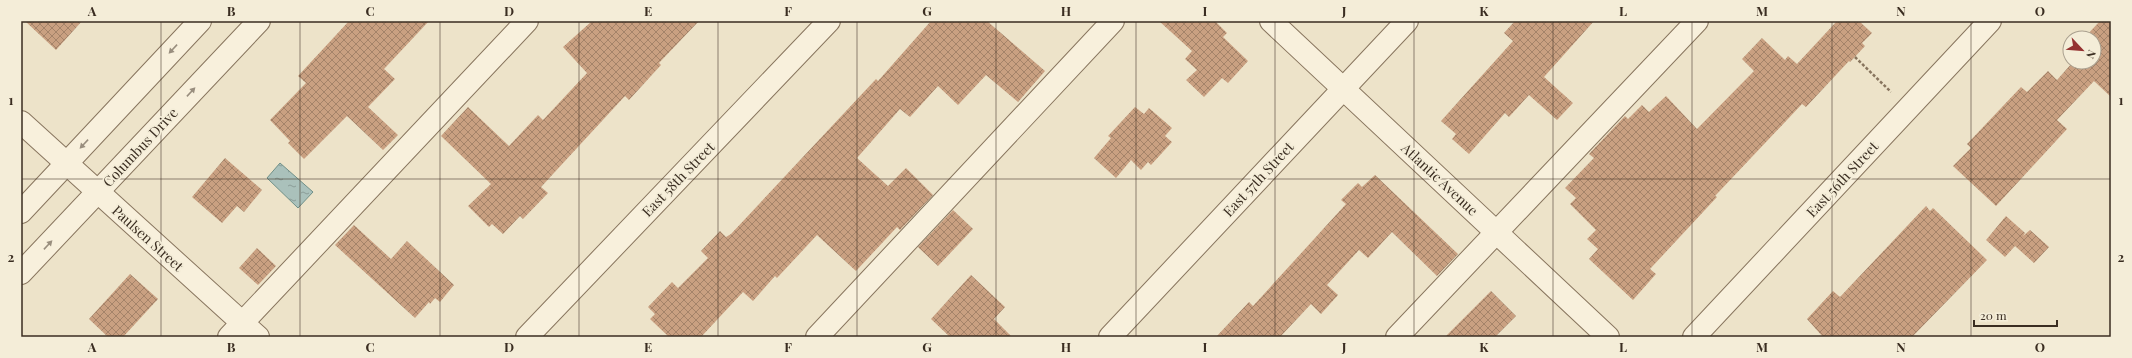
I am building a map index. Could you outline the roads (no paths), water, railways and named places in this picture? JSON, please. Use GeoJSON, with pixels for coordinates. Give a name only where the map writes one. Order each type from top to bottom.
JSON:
{"type":"FeatureCollection","features":[{"type":"Feature","properties":{"kind":"street"},"geometry":{"type":"LineString","coordinates":[[21,212],[200,21]]}},
{"type":"Feature","properties":{"kind":"street","name":"Columbus Drive"},"geometry":{"type":"LineString","coordinates":[[21,273],[259,21]]}},
{"type":"Feature","properties":{"kind":"street"},"geometry":{"type":"LineString","coordinates":[[243,332],[527,21]]}},
{"type":"Feature","properties":{"kind":"street","name":"East 58th Street"},"geometry":{"type":"LineString","coordinates":[[527,337],[829,21]]}},
{"type":"Feature","properties":{"kind":"street"},"geometry":{"type":"LineString","coordinates":[[816,337],[1113,21]]}},
{"type":"Feature","properties":{"kind":"street","name":"Atlantic Avenue"},"geometry":{"type":"LineString","coordinates":[[1271,21],[1608,337]]}},
{"type":"Feature","properties":{"kind":"street","name":"East 57th Street"},"geometry":{"type":"LineString","coordinates":[[1110,337],[1407,21]]}},
{"type":"Feature","properties":{"kind":"street"},"geometry":{"type":"LineString","coordinates":[[1397,337],[1697,21]]}},
{"type":"Feature","properties":{"kind":"street","name":"East 56th Street"},"geometry":{"type":"LineString","coordinates":[[1694,337],[1990,21]]}},
{"type":"Feature","properties":{"kind":"street","name":"Paulsen Street"},"geometry":{"type":"LineString","coordinates":[[21,122],[97,192],[243,332]]}},
{"type":"Feature","properties":{"kind":"water"},"geometry":{"type":"Polygon","coordinates":[[[280,163],[313,192],[298,208],[267,178],[280,163]]]}}]}
